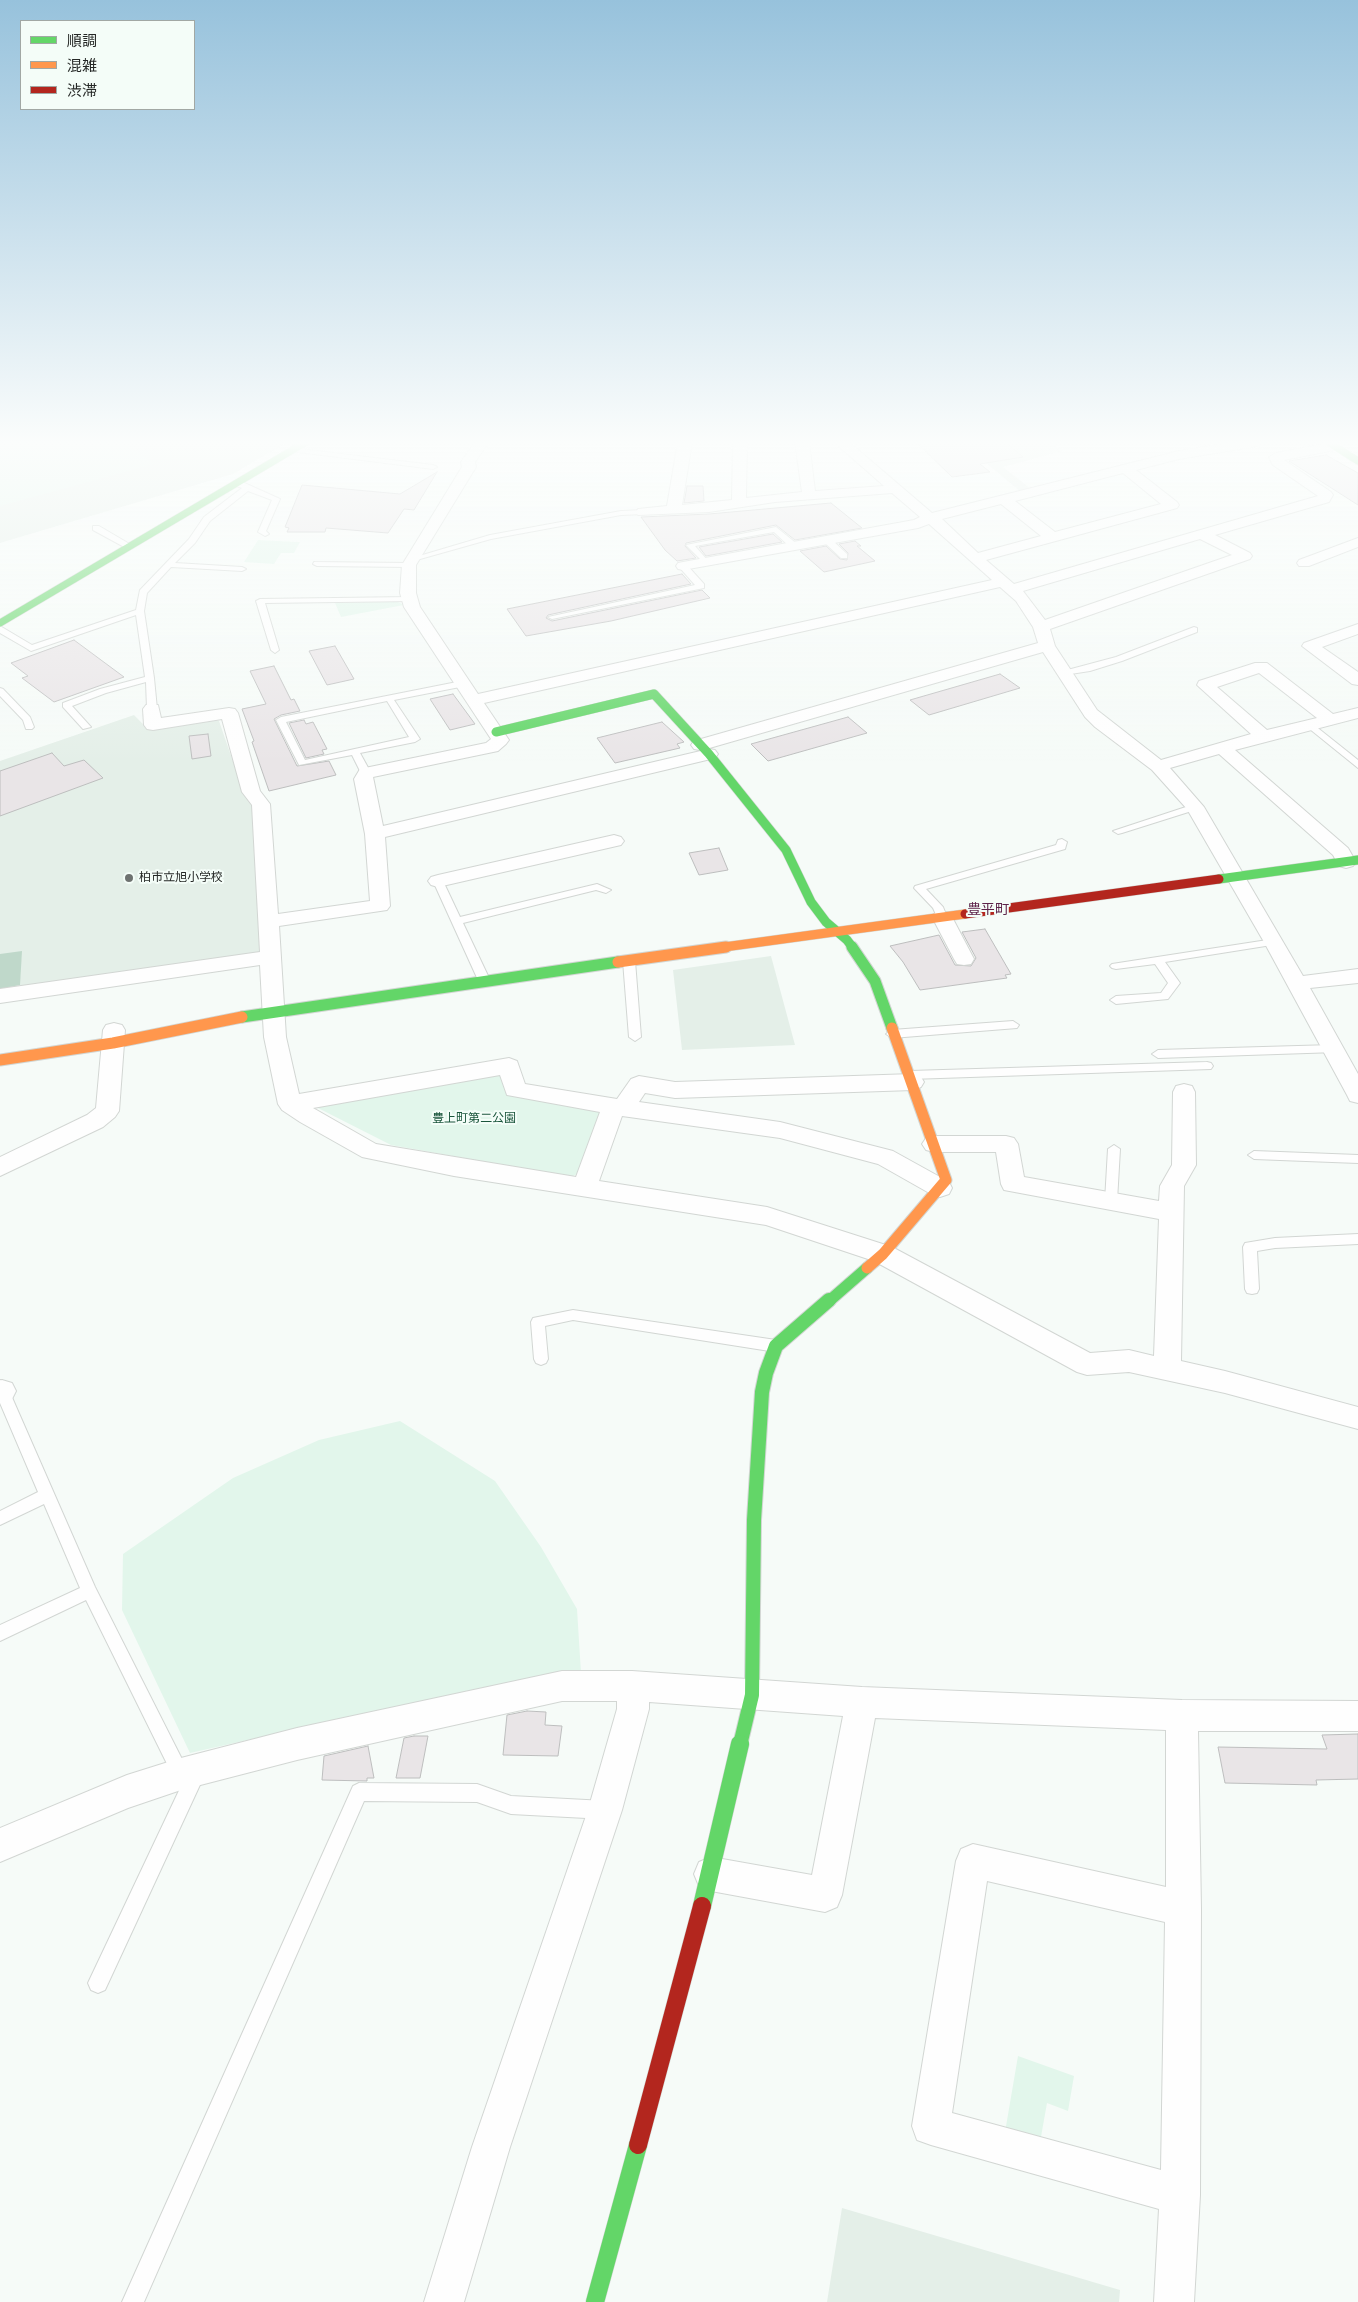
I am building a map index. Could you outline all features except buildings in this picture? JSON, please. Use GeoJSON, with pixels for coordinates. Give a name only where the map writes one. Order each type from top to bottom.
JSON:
{"type":"FeatureCollection","features":[{"type":"Feature","properties":{"kind":"main road"},"geometry":{"type":"LineString","coordinates":[[0,623],[123,549]]}},
{"type":"Feature","properties":{"kind":"main road"},"geometry":{"type":"LineString","coordinates":[[496,732],[654,694],[704,749],[786,850],[811,902],[826,922],[847,940],[875,982],[892,1034],[911,1078],[946,1180],[882,1254],[776,1346],[766,1373],[762,1392],[754,1520],[752,1695],[711,1874],[595,2302]]}},
{"type":"Feature","properties":{"kind":"main road"},"geometry":{"type":"LineString","coordinates":[[0,1060],[111,1035],[192,1026],[484,980],[1352,861]]}},
{"type":"Feature","properties":{"kind":"street"},"geometry":{"type":"LineString","coordinates":[[268,921],[380,906],[375,834],[363,779],[366,773],[492,747],[500,740],[412,607],[408,593],[411,562],[419,549]]}},
{"type":"Feature","properties":{"kind":"street"},"geometry":{"type":"LineString","coordinates":[[683,566],[775,549]]}},
{"type":"Feature","properties":{"kind":"street"},"geometry":{"type":"LineString","coordinates":[[966,549],[1032,610],[1041,627],[1047,646],[1083,703],[1101,723],[1158,766],[1195,807],[1274,942],[1358,1095]]}},
{"type":"Feature","properties":{"kind":"street"},"geometry":{"type":"LineString","coordinates":[[975,558],[1008,549]]}},
{"type":"Feature","properties":{"kind":"street"},"geometry":{"type":"LineString","coordinates":[[473,700],[1007,586],[1143,549]]}},
{"type":"Feature","properties":{"kind":"street"},"geometry":{"type":"LineString","coordinates":[[1041,627],[1245,556],[1232,549]]}},
{"type":"Feature","properties":{"kind":"street"},"geometry":{"type":"LineString","coordinates":[[1304,563],[1339,549]]}},
{"type":"Feature","properties":{"kind":"street"},"geometry":{"type":"LineString","coordinates":[[1358,629],[1310,646],[1358,680]]}},
{"type":"Feature","properties":{"kind":"street"},"geometry":{"type":"LineString","coordinates":[[375,834],[704,749],[1047,646]]}},
{"type":"Feature","properties":{"kind":"street"},"geometry":{"type":"LineString","coordinates":[[1264,736],[1205,685],[1261,667],[1329,719]]}},
{"type":"Feature","properties":{"kind":"street"},"geometry":{"type":"LineString","coordinates":[[152,709],[153,725],[229,713],[251,792],[261,804],[275,1037],[290,1104],[370,1151],[454,1167],[767,1216],[882,1254],[1087,1364],[1129,1360],[1225,1382],[1358,1418]]}},
{"type":"Feature","properties":{"kind":"street"},"geometry":{"type":"LineString","coordinates":[[1158,766],[1309,724],[1358,713]]}},
{"type":"Feature","properties":{"kind":"street"},"geometry":{"type":"LineString","coordinates":[[1222,748],[1352,861]]}},
{"type":"Feature","properties":{"kind":"street"},"geometry":{"type":"LineString","coordinates":[[438,881],[614,841]]}},
{"type":"Feature","properties":{"kind":"street"},"geometry":{"type":"LineString","coordinates":[[942,917],[964,959]]}},
{"type":"Feature","properties":{"kind":"street"},"geometry":{"type":"LineString","coordinates":[[0,996],[270,957]]}},
{"type":"Feature","properties":{"kind":"street"},"geometry":{"type":"LineString","coordinates":[[1297,983],[1358,976]]}},
{"type":"Feature","properties":{"kind":"street"},"geometry":{"type":"LineString","coordinates":[[0,1167],[95,1121],[107,1112],[111,1035]]}},
{"type":"Feature","properties":{"kind":"street"},"geometry":{"type":"LineString","coordinates":[[290,1104],[509,1066],[515,1090],[780,1130],[885,1157],[940,1188]]}},
{"type":"Feature","properties":{"kind":"street"},"geometry":{"type":"LineString","coordinates":[[585,1187],[619,1107],[639,1084],[675,1090],[911,1078]]}},
{"type":"Feature","properties":{"kind":"street"},"geometry":{"type":"LineString","coordinates":[[1167,1370],[1170,1212],[1172,1186],[1184,1165],[1184,1092]]}},
{"type":"Feature","properties":{"kind":"street"},"geometry":{"type":"LineString","coordinates":[[934,1144],[1006,1144],[1013,1184],[1170,1212]]}},
{"type":"Feature","properties":{"kind":"street"},"geometry":{"type":"LineString","coordinates":[[0,1845],[127,1792],[189,1772],[297,1744],[527,1692],[562,1686],[632,1686],[862,1702],[1182,1715],[1358,1716]]}},
{"type":"Feature","properties":{"kind":"street"},"geometry":{"type":"LineString","coordinates":[[444,2302],[491,2147],[605,1810],[633,1709],[632,1686]]}},
{"type":"Feature","properties":{"kind":"street"},"geometry":{"type":"LineString","coordinates":[[711,1874],[825,1895],[862,1702]]}},
{"type":"Feature","properties":{"kind":"street"},"geometry":{"type":"LineString","coordinates":[[1174,2302],[1180,2195],[1183,1909],[1182,1715]]}},
{"type":"Feature","properties":{"kind":"street"},"geometry":{"type":"LineString","coordinates":[[1180,2195],[931,2126],[973,1860],[1183,1909]]}},
{"type":"Feature","properties":{"kind":"lane"},"geometry":{"type":"LineString","coordinates":[[152,709],[150,678],[140,610],[143,592],[184,549]]}},
{"type":"Feature","properties":{"kind":"lane"},"geometry":{"type":"LineString","coordinates":[[316,564],[411,562],[449,549]]}},
{"type":"Feature","properties":{"kind":"lane"},"geometry":{"type":"LineString","coordinates":[[694,549],[705,562]]}},
{"type":"Feature","properties":{"kind":"lane"},"geometry":{"type":"LineString","coordinates":[[837,549],[844,556]]}},
{"type":"Feature","properties":{"kind":"lane"},"geometry":{"type":"LineString","coordinates":[[170,565],[242,569]]}},
{"type":"Feature","properties":{"kind":"lane"},"geometry":{"type":"LineString","coordinates":[[552,618],[700,586],[683,566]]}},
{"type":"Feature","properties":{"kind":"lane"},"geometry":{"type":"LineString","coordinates":[[275,650],[260,601],[410,599]]}},
{"type":"Feature","properties":{"kind":"lane"},"geometry":{"type":"LineString","coordinates":[[0,629],[31,648],[140,610]]}},
{"type":"Feature","properties":{"kind":"lane"},"geometry":{"type":"LineString","coordinates":[[1064,672],[1090,668],[1119,659],[1194,630]]}},
{"type":"Feature","properties":{"kind":"lane"},"geometry":{"type":"LineString","coordinates":[[86,727],[66,705],[103,691],[150,678]]}},
{"type":"Feature","properties":{"kind":"lane"},"geometry":{"type":"LineString","coordinates":[[389,698],[416,739],[302,763],[281,720],[389,698],[462,684]]}},
{"type":"Feature","properties":{"kind":"lane"},"geometry":{"type":"LineString","coordinates":[[0,691],[27,719],[29,727]]}},
{"type":"Feature","properties":{"kind":"lane"},"geometry":{"type":"LineString","coordinates":[[1309,724],[1358,766]]}},
{"type":"Feature","properties":{"kind":"lane"},"geometry":{"type":"LineString","coordinates":[[355,752],[366,773]]}},
{"type":"Feature","properties":{"kind":"lane"},"geometry":{"type":"LineString","coordinates":[[1118,831],[1195,807]]}},
{"type":"Feature","properties":{"kind":"lane"},"geometry":{"type":"LineString","coordinates":[[942,917],[938,907],[919,888],[1061,847],[1062,842]]}},
{"type":"Feature","properties":{"kind":"lane"},"geometry":{"type":"LineString","coordinates":[[438,881],[484,980]]}},
{"type":"Feature","properties":{"kind":"lane"},"geometry":{"type":"LineString","coordinates":[[457,921],[597,887],[606,890]]}},
{"type":"Feature","properties":{"kind":"lane"},"geometry":{"type":"LineString","coordinates":[[1116,966],[1274,942]]}},
{"type":"Feature","properties":{"kind":"lane"},"geometry":{"type":"LineString","coordinates":[[1116,1000],[1164,996],[1174,983],[1158,960]]}},
{"type":"Feature","properties":{"kind":"lane"},"geometry":{"type":"LineString","coordinates":[[629,961],[635,1037]]}},
{"type":"Feature","properties":{"kind":"lane"},"geometry":{"type":"LineString","coordinates":[[892,1034],[1013,1025]]}},
{"type":"Feature","properties":{"kind":"lane"},"geometry":{"type":"LineString","coordinates":[[1158,1054],[1333,1049]]}},
{"type":"Feature","properties":{"kind":"lane"},"geometry":{"type":"LineString","coordinates":[[911,1078],[1207,1066]]}},
{"type":"Feature","properties":{"kind":"lane"},"geometry":{"type":"LineString","coordinates":[[1111,1201],[1114,1150]]}},
{"type":"Feature","properties":{"kind":"lane"},"geometry":{"type":"LineString","coordinates":[[1254,1156],[1358,1159]]}},
{"type":"Feature","properties":{"kind":"lane"},"geometry":{"type":"LineString","coordinates":[[1252,1289],[1250,1247],[1275,1243],[1358,1238]]}},
{"type":"Feature","properties":{"kind":"lane"},"geometry":{"type":"LineString","coordinates":[[541,1359],[538,1322],[573,1315],[776,1346]]}},
{"type":"Feature","properties":{"kind":"lane"},"geometry":{"type":"LineString","coordinates":[[1,1390],[89,1591],[189,1772],[98,1983]]}},
{"type":"Feature","properties":{"kind":"lane"},"geometry":{"type":"LineString","coordinates":[[0,1518],[47,1495]]}},
{"type":"Feature","properties":{"kind":"lane"},"geometry":{"type":"LineString","coordinates":[[0,1633],[89,1591]]}},
{"type":"Feature","properties":{"kind":"lane"},"geometry":{"type":"LineString","coordinates":[[134,2302],[360,1792],[477,1793],[511,1805],[605,1810]]}},
{"type":"Feature","properties":{"kind":"shaded area","name":"柏市立旭小学校"},"geometry":{"type":"Polygon","coordinates":[[[134,715],[149,730],[213,720],[219,721],[238,776],[253,807],[264,948],[255,955],[0,991],[0,761],[134,715]]]}},
{"type":"Feature","properties":{"kind":"shaded area"},"geometry":{"type":"Polygon","coordinates":[[[22,951],[20,985],[0,989],[0,954],[22,951]]]}},
{"type":"Feature","properties":{"kind":"shaded area"},"geometry":{"type":"Polygon","coordinates":[[[771,956],[795,1045],[682,1050],[673,970],[771,956]]]}},
{"type":"Feature","properties":{"kind":"shaded area"},"geometry":{"type":"Polygon","coordinates":[[[842,2208],[1120,2290],[1119,2302],[827,2302],[842,2208]]]}},
{"type":"Feature","properties":{"kind":"green space"},"geometry":{"type":"Polygon","coordinates":[[[252,549],[296,549],[294,553],[281,553],[274,564],[244,562],[252,549]]]}},
{"type":"Feature","properties":{"kind":"green space"},"geometry":{"type":"Polygon","coordinates":[[[396,601],[404,605],[341,617],[335,603],[396,601]]]}},
{"type":"Feature","properties":{"kind":"green space","name":"豊上町第二公園"},"geometry":{"type":"Polygon","coordinates":[[[496,1074],[599,1110],[603,1117],[581,1172],[571,1177],[391,1145],[314,1106],[496,1074]]]}},
{"type":"Feature","properties":{"kind":"green space"},"geometry":{"type":"Polygon","coordinates":[[[400,1421],[495,1481],[541,1547],[577,1609],[581,1673],[341,1719],[190,1753],[122,1610],[123,1554],[233,1478],[319,1440],[400,1421]]]}},
{"type":"Feature","properties":{"kind":"green space"},"geometry":{"type":"Polygon","coordinates":[[[1018,2056],[1074,2076],[1068,2111],[1047,2103],[1039,2148],[1004,2138],[1018,2056]]]}},
{"type":"Feature","properties":{"kind":"traffic: fast"},"geometry":{"type":"LineString","coordinates":[[0,623],[124,549]]}},
{"type":"Feature","properties":{"kind":"traffic: fast"},"geometry":{"type":"LineString","coordinates":[[496,732],[654,694],[709,754],[786,850],[811,902],[826,922],[847,940],[875,981],[892,1028]]}},
{"type":"Feature","properties":{"kind":"traffic: fast"},"geometry":{"type":"LineString","coordinates":[[1219,879],[1358,860]]}},
{"type":"Feature","properties":{"kind":"traffic: fast"},"geometry":{"type":"LineString","coordinates":[[242,1017],[618,962]]}},
{"type":"Feature","properties":{"kind":"traffic: fast"},"geometry":{"type":"LineString","coordinates":[[702,1906],[752,1695],[754,1520],[762,1392],[766,1373],[776,1346],[867,1268]]}},
{"type":"Feature","properties":{"kind":"traffic: fast"},"geometry":{"type":"LineString","coordinates":[[595,2302],[638,2145]]}},
{"type":"Feature","properties":{"kind":"traffic: slow"},"geometry":{"type":"LineString","coordinates":[[618,962],[965,914]]}},
{"type":"Feature","properties":{"kind":"traffic: slow"},"geometry":{"type":"LineString","coordinates":[[0,1060],[113,1043],[242,1017]]}},
{"type":"Feature","properties":{"kind":"traffic: slow"},"geometry":{"type":"LineString","coordinates":[[867,1268],[883,1254],[946,1180],[892,1028]]}},
{"type":"Feature","properties":{"kind":"traffic: jam"},"geometry":{"type":"LineString","coordinates":[[965,914],[1219,879]]}},
{"type":"Feature","properties":{"kind":"traffic: jam"},"geometry":{"type":"LineString","coordinates":[[638,2145],[702,1906]]}},
{"type":"Feature","properties":{"kind":"place","name":"柏市立旭小学校"},"geometry":{"type":"Point","coordinates":[129,878]}},
{"type":"Feature","properties":{"kind":"district","name":"豊平町"},"geometry":{"type":"Point","coordinates":[988,911]}}]}
